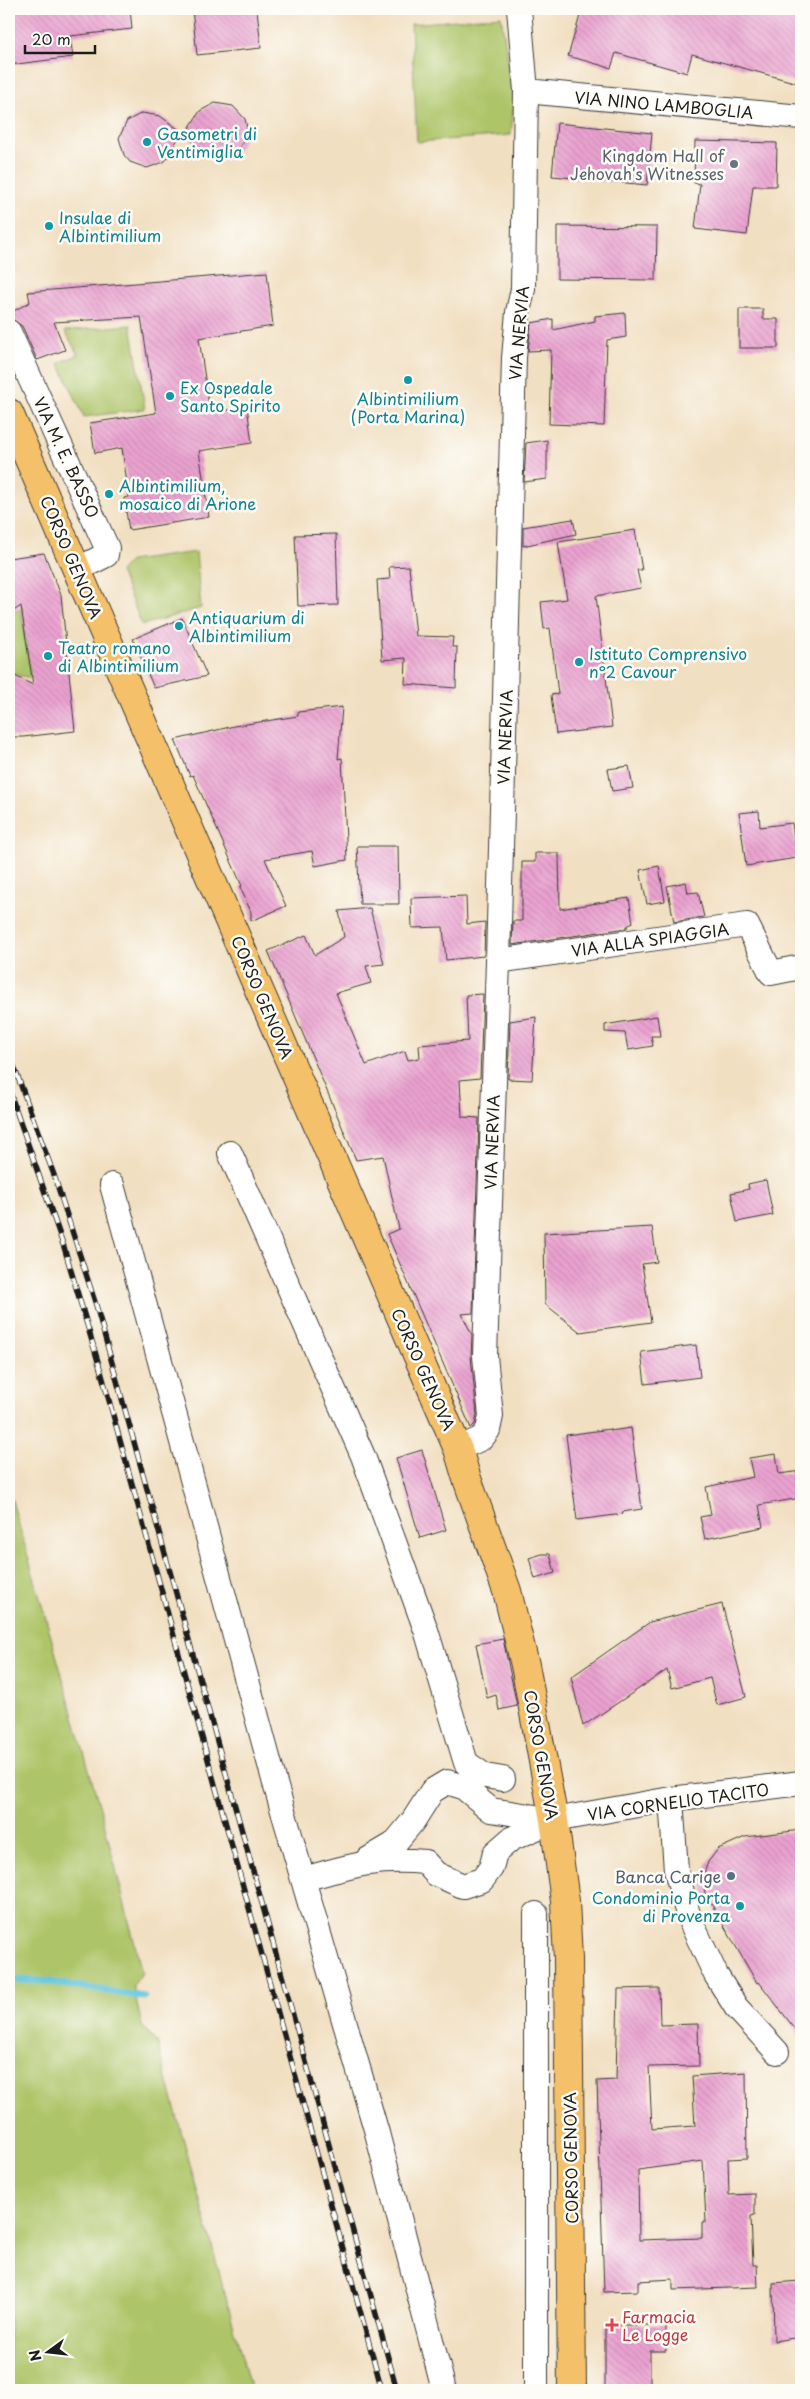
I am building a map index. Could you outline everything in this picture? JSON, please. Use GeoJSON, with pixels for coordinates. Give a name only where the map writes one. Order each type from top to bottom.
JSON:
{"type":"FeatureCollection","features":[{"type":"Feature","properties":{"kind":"main road","name":"CORSO GENOVA"},"geometry":{"type":"LineString","coordinates":[[9,413],[458,1449],[515,1620],[554,1820],[565,1901],[568,1959],[572,2390]]}},
{"type":"Feature","properties":{"kind":"street","name":"VIA NERVIA"},"geometry":{"type":"LineString","coordinates":[[458,1449],[482,1438],[488,1430],[491,1416],[485,1356],[488,1214],[498,962],[513,391],[518,312],[523,289],[526,91],[519,9]]}},
{"type":"Feature","properties":{"kind":"street","name":"VIA NINO LAMBOGLIA"},"geometry":{"type":"LineString","coordinates":[[526,91],[801,117]]}},
{"type":"Feature","properties":{"kind":"street","name":"VIA M. E. BASSO"},"geometry":{"type":"LineString","coordinates":[[9,332],[107,548],[106,555],[78,569]]}},
{"type":"Feature","properties":{"kind":"street","name":"VIA ALLA SPIAGGIA"},"geometry":{"type":"LineString","coordinates":[[498,962],[747,925],[771,973],[801,967]]}},
{"type":"Feature","properties":{"kind":"street"},"geometry":{"type":"LineString","coordinates":[[230,1153],[363,1456],[426,1630],[466,1763],[485,1776],[503,1778]]}},
{"type":"Feature","properties":{"kind":"street"},"geometry":{"type":"LineString","coordinates":[[112,1185],[276,1787],[377,2132],[444,2390]]}},
{"type":"Feature","properties":{"kind":"street"},"geometry":{"type":"LineString","coordinates":[[364,1862],[394,1844],[413,1821],[432,1791],[447,1782],[463,1787],[491,1810],[554,1820]]}},
{"type":"Feature","properties":{"kind":"street","name":"VIA CORNELIO TACITO"},"geometry":{"type":"LineString","coordinates":[[554,1820],[671,1799],[801,1783]]}},
{"type":"Feature","properties":{"kind":"street"},"geometry":{"type":"LineString","coordinates":[[671,1799],[676,1870],[689,1918],[716,1975],[736,2007],[777,2052]]}},
{"type":"Feature","properties":{"kind":"street"},"geometry":{"type":"LineString","coordinates":[[304,1879],[364,1862],[399,1859],[426,1862],[436,1874],[463,1886],[482,1880],[491,1868],[495,1853],[511,1839],[554,1820]]}},
{"type":"Feature","properties":{"kind":"street"},"geometry":{"type":"LineString","coordinates":[[536,1914],[536,2390]]}},
{"type":"Feature","properties":{"kind":"green space"},"geometry":{"type":"Polygon","coordinates":[[[501,16],[514,100],[511,135],[417,142],[411,24],[501,16]]]}},
{"type":"Feature","properties":{"kind":"green space"},"geometry":{"type":"Polygon","coordinates":[[[131,325],[145,409],[84,417],[59,363],[78,355],[65,331],[131,325]]]}},
{"type":"Feature","properties":{"kind":"green space"},"geometry":{"type":"Polygon","coordinates":[[[196,552],[201,608],[142,625],[120,572],[130,561],[196,552]]]}},
{"type":"Feature","properties":{"kind":"green space"},"geometry":{"type":"Polygon","coordinates":[[[21,609],[31,678],[9,673],[9,614],[21,609]]]}},
{"type":"Feature","properties":{"kind":"green space"},"geometry":{"type":"Polygon","coordinates":[[[9,1490],[104,1822],[142,1973],[133,1986],[142,2026],[157,2042],[251,2390],[9,2390],[9,1490]]]}},
{"type":"Feature","properties":{"kind":"building"},"geometry":{"type":"Polygon","coordinates":[[[9,9],[130,9],[132,29],[70,36],[73,57],[9,65],[9,9]]]}},
{"type":"Feature","properties":{"kind":"building"},"geometry":{"type":"Polygon","coordinates":[[[192,9],[257,9],[261,48],[197,55],[192,9]]]}},
{"type":"Feature","properties":{"kind":"building"},"geometry":{"type":"Polygon","coordinates":[[[582,9],[801,9],[801,84],[692,54],[687,73],[616,53],[611,68],[568,56],[582,9]]]}},
{"type":"Feature","properties":{"kind":"building","name":"Gasometri di Ventimiglia"},"geometry":{"type":"Polygon","coordinates":[[[215,103],[233,106],[245,119],[247,128],[246,137],[236,153],[220,158],[202,152],[186,133],[200,111],[215,103]]]}},
{"type":"Feature","properties":{"kind":"building","name":"Gasometri di Ventimiglia"},"geometry":{"type":"Polygon","coordinates":[[[142,113],[160,116],[181,131],[170,155],[164,162],[147,168],[130,162],[124,155],[119,138],[127,121],[142,113]]]}},
{"type":"Feature","properties":{"kind":"building"},"geometry":{"type":"Polygon","coordinates":[[[557,123],[652,133],[647,185],[552,176],[557,123]]]}},
{"type":"Feature","properties":{"kind":"building","name":"Kingdom Hall of Jehovah's Witnesses"},"geometry":{"type":"Polygon","coordinates":[[[695,141],[777,143],[776,186],[753,186],[747,235],[695,229],[700,184],[694,183],[695,141]]]}},
{"type":"Feature","properties":{"kind":"building"},"geometry":{"type":"Polygon","coordinates":[[[557,226],[657,227],[656,280],[557,279],[557,226]]]}},
{"type":"Feature","properties":{"kind":"building","name":"Ex Ospedale Santo Spirito"},"geometry":{"type":"Polygon","coordinates":[[[267,272],[273,326],[199,338],[210,413],[247,407],[252,443],[199,451],[209,517],[129,530],[124,498],[129,497],[122,448],[95,453],[90,423],[156,413],[141,317],[54,322],[65,350],[37,360],[22,326],[12,319],[10,313],[30,302],[28,292],[267,272]]]}},
{"type":"Feature","properties":{"kind":"building"},"geometry":{"type":"Polygon","coordinates":[[[739,309],[763,309],[763,319],[778,319],[778,348],[739,348],[739,309]]]}},
{"type":"Feature","properties":{"kind":"building"},"geometry":{"type":"Polygon","coordinates":[[[625,313],[626,337],[607,340],[604,426],[549,424],[551,350],[528,351],[531,323],[553,319],[553,330],[595,321],[595,316],[625,313]]]}},
{"type":"Feature","properties":{"kind":"building"},"geometry":{"type":"Polygon","coordinates":[[[547,440],[547,479],[524,482],[526,443],[547,440]]]}},
{"type":"Feature","properties":{"kind":"building"},"geometry":{"type":"Polygon","coordinates":[[[573,519],[576,534],[523,546],[523,527],[573,519]]]}},
{"type":"Feature","properties":{"kind":"building","name":"Istituto Comprensivo n°2 Cavour"},"geometry":{"type":"Polygon","coordinates":[[[635,530],[642,570],[637,570],[641,588],[596,596],[612,727],[556,734],[551,695],[558,694],[550,628],[544,629],[541,602],[567,599],[558,542],[635,530]]]}},
{"type":"Feature","properties":{"kind":"building"},"geometry":{"type":"Polygon","coordinates":[[[336,534],[338,605],[298,606],[295,535],[336,534]]]}},
{"type":"Feature","properties":{"kind":"building","name":"Teatro romano di Albintimilium"},"geometry":{"type":"Polygon","coordinates":[[[44,553],[61,595],[75,731],[9,737],[9,673],[33,685],[21,606],[9,614],[9,558],[44,553]]]}},
{"type":"Feature","properties":{"kind":"building"},"geometry":{"type":"Polygon","coordinates":[[[409,566],[416,636],[453,637],[452,647],[457,647],[456,688],[405,684],[406,658],[382,660],[377,580],[390,579],[389,567],[409,566]]]}},
{"type":"Feature","properties":{"kind":"building"},"geometry":{"type":"Polygon","coordinates":[[[182,618],[207,676],[154,688],[133,639],[182,618]]]}},
{"type":"Feature","properties":{"kind":"building"},"geometry":{"type":"Polygon","coordinates":[[[342,707],[338,759],[342,758],[347,860],[315,866],[312,851],[265,859],[286,906],[251,921],[251,912],[240,887],[242,886],[193,775],[190,776],[175,740],[234,726],[298,716],[298,712],[342,707]]]}},
{"type":"Feature","properties":{"kind":"building"},"geometry":{"type":"Polygon","coordinates":[[[629,766],[633,788],[612,791],[608,769],[629,766]]]}},
{"type":"Feature","properties":{"kind":"building"},"geometry":{"type":"Polygon","coordinates":[[[759,811],[760,827],[792,823],[797,858],[746,866],[739,813],[759,811]]]}},
{"type":"Feature","properties":{"kind":"building"},"geometry":{"type":"Polygon","coordinates":[[[357,846],[398,846],[399,904],[360,904],[357,846]]]}},
{"type":"Feature","properties":{"kind":"building"},"geometry":{"type":"Polygon","coordinates":[[[535,853],[559,853],[560,909],[629,898],[633,923],[627,926],[627,928],[512,945],[513,921],[522,921],[522,862],[535,862],[535,853]]]}},
{"type":"Feature","properties":{"kind":"building"},"geometry":{"type":"Polygon","coordinates":[[[659,866],[665,901],[647,904],[640,870],[659,866]]]}},
{"type":"Feature","properties":{"kind":"building"},"geometry":{"type":"Polygon","coordinates":[[[686,882],[688,893],[698,892],[704,917],[674,922],[667,886],[686,882]]]}},
{"type":"Feature","properties":{"kind":"building"},"geometry":{"type":"Polygon","coordinates":[[[466,896],[467,924],[485,922],[484,956],[446,960],[443,927],[412,928],[411,898],[466,896]]]}},
{"type":"Feature","properties":{"kind":"building"},"geometry":{"type":"Polygon","coordinates":[[[370,908],[384,964],[366,966],[371,983],[336,993],[366,1065],[405,1051],[408,1060],[420,1058],[419,1045],[468,1041],[466,995],[483,994],[480,1078],[460,1080],[462,1117],[479,1118],[473,1313],[462,1314],[472,1335],[471,1357],[477,1415],[475,1424],[471,1428],[387,1234],[399,1229],[383,1156],[356,1160],[268,951],[306,935],[315,955],[344,937],[339,911],[370,908]]]}},
{"type":"Feature","properties":{"kind":"building"},"geometry":{"type":"Polygon","coordinates":[[[657,1016],[660,1036],[651,1036],[653,1046],[628,1050],[625,1033],[605,1032],[605,1025],[657,1016]]]}},
{"type":"Feature","properties":{"kind":"building"},"geometry":{"type":"Polygon","coordinates":[[[536,1017],[532,1080],[508,1079],[510,1021],[536,1017]]]}},
{"type":"Feature","properties":{"kind":"building"},"geometry":{"type":"Polygon","coordinates":[[[766,1180],[773,1215],[737,1222],[731,1193],[749,1189],[748,1184],[766,1180]]]}},
{"type":"Feature","properties":{"kind":"building"},"geometry":{"type":"Polygon","coordinates":[[[652,1227],[657,1262],[642,1264],[651,1322],[580,1332],[545,1304],[544,1233],[652,1227]]]}},
{"type":"Feature","properties":{"kind":"building"},"geometry":{"type":"Polygon","coordinates":[[[696,1345],[700,1377],[645,1384],[641,1352],[696,1345]]]}},
{"type":"Feature","properties":{"kind":"building"},"geometry":{"type":"Polygon","coordinates":[[[631,1428],[642,1509],[622,1512],[623,1514],[577,1520],[566,1435],[631,1428]]]}},
{"type":"Feature","properties":{"kind":"building"},"geometry":{"type":"Polygon","coordinates":[[[422,1450],[446,1530],[420,1538],[396,1458],[422,1450]]]}},
{"type":"Feature","properties":{"kind":"building"},"geometry":{"type":"Polygon","coordinates":[[[776,1454],[779,1474],[801,1471],[801,1498],[759,1505],[763,1527],[705,1539],[700,1517],[711,1515],[706,1487],[753,1477],[749,1458],[776,1454]]]}},
{"type":"Feature","properties":{"kind":"building"},"geometry":{"type":"Polygon","coordinates":[[[550,1554],[555,1573],[535,1579],[529,1558],[550,1554]]]}},
{"type":"Feature","properties":{"kind":"building"},"geometry":{"type":"Polygon","coordinates":[[[722,1604],[746,1697],[717,1705],[710,1678],[672,1688],[667,1670],[583,1726],[571,1677],[650,1622],[722,1604]]]}},
{"type":"Feature","properties":{"kind":"building"},"geometry":{"type":"Polygon","coordinates":[[[503,1639],[517,1706],[499,1710],[496,1695],[487,1698],[476,1644],[503,1639]]]}},
{"type":"Feature","properties":{"kind":"building","name":"Condominio Porta di Provenza"},"geometry":{"type":"Polygon","coordinates":[[[801,1830],[801,2037],[759,1982],[757,1983],[705,1893],[702,1879],[708,1862],[718,1849],[745,1837],[801,1830]]]}},
{"type":"Feature","properties":{"kind":"building"},"geometry":{"type":"Polygon","coordinates":[[[659,1988],[660,2025],[698,2024],[699,2066],[649,2067],[652,2129],[695,2126],[692,2076],[746,2072],[747,2158],[728,2159],[729,2195],[755,2194],[755,2215],[751,2216],[753,2265],[757,2265],[758,2287],[673,2290],[673,2279],[638,2281],[638,2291],[604,2292],[597,2081],[616,2080],[618,1989],[659,1988]],[[703,2161],[638,2170],[639,2240],[702,2238],[702,2222],[706,2222],[703,2161]]]}},
{"type":"Feature","properties":{"kind":"building"},"geometry":{"type":"Polygon","coordinates":[[[801,2281],[801,2337],[774,2341],[773,2283],[801,2281]]]}},
{"type":"Feature","properties":{"kind":"building"},"geometry":{"type":"Polygon","coordinates":[[[605,2325],[666,2325],[666,2351],[650,2351],[650,2390],[605,2390],[605,2325]]]}},
{"type":"Feature","properties":{"kind":"waterway"},"geometry":{"type":"LineString","coordinates":[[9,1980],[44,1981],[144,1997]]}},
{"type":"Feature","properties":{"kind":"railway"},"geometry":{"type":"LineString","coordinates":[[9,1053],[54,1175],[96,1305],[397,2390]]}},
{"type":"Feature","properties":{"kind":"railway"},"geometry":{"type":"LineString","coordinates":[[9,1090],[64,1247],[102,1375],[382,2390]]}},
{"type":"Feature","properties":{"kind":"place","name":"Gasometri di Ventimiglia"},"geometry":{"type":"Point","coordinates":[147,142]}},
{"type":"Feature","properties":{"kind":"place","name":"Kingdom Hall of Jehovah's Witnesses"},"geometry":{"type":"Point","coordinates":[734,164]}},
{"type":"Feature","properties":{"kind":"place","name":"Insulae di Albintimilium"},"geometry":{"type":"Point","coordinates":[49,226]}},
{"type":"Feature","properties":{"kind":"place","name":"Albintimilium (Porta Marina)"},"geometry":{"type":"Point","coordinates":[408,380]}},
{"type":"Feature","properties":{"kind":"place","name":"Ex Ospedale Santo Spirito"},"geometry":{"type":"Point","coordinates":[170,396]}},
{"type":"Feature","properties":{"kind":"place","name":"Albintimilium, mosaico di Arione"},"geometry":{"type":"Point","coordinates":[109,494]}},
{"type":"Feature","properties":{"kind":"place","name":"Antiquarium di Albintimilium"},"geometry":{"type":"Point","coordinates":[179,626]}},
{"type":"Feature","properties":{"kind":"place","name":"Teatro romano di Albintimilium"},"geometry":{"type":"Point","coordinates":[48,656]}},
{"type":"Feature","properties":{"kind":"place","name":"Istituto Comprensivo n°2 Cavour"},"geometry":{"type":"Point","coordinates":[579,662]}},
{"type":"Feature","properties":{"kind":"place","name":"Banca Carige"},"geometry":{"type":"Point","coordinates":[731,1876]}},
{"type":"Feature","properties":{"kind":"place","name":"Condominio Porta di Provenza"},"geometry":{"type":"Point","coordinates":[740,1906]}},
{"type":"Feature","properties":{"kind":"place","name":"Farmacia Le Logge"},"geometry":{"type":"Point","coordinates":[612,2325]}}]}
